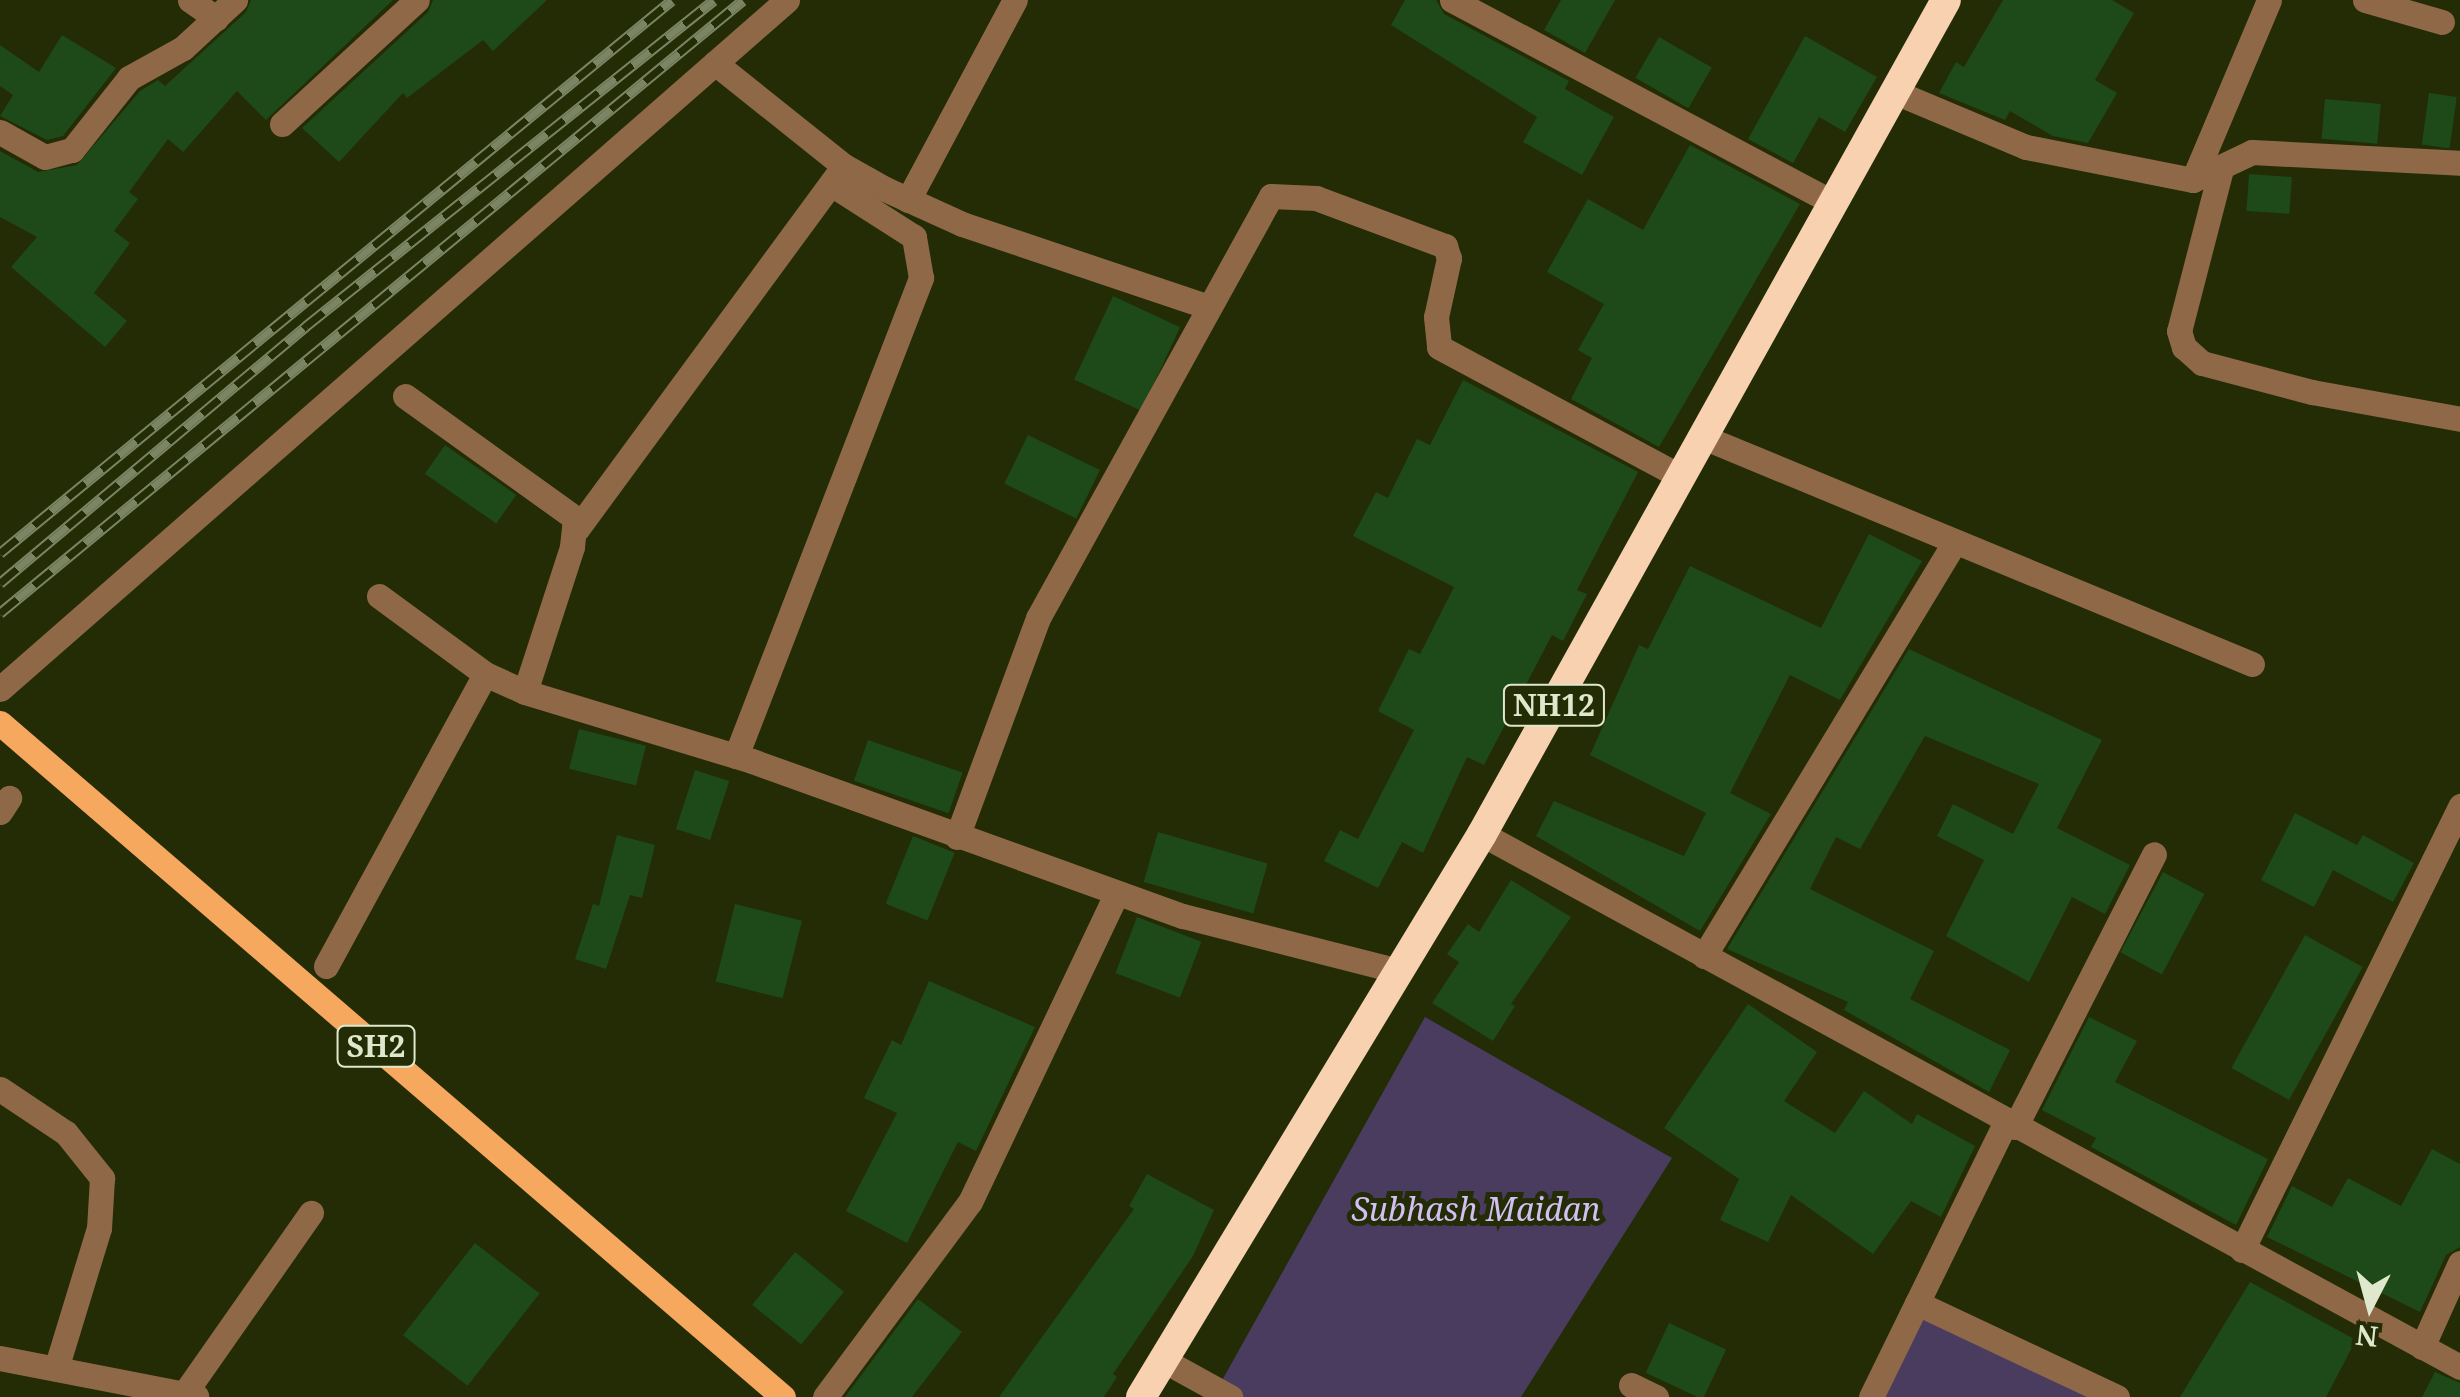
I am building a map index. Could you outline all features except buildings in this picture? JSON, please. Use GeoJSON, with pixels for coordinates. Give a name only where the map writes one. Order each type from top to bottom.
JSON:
{"type":"FeatureCollection","features":[{"type":"Feature","properties":{"kind":"highway","name":"NH12"},"geometry":{"type":"LineString","coordinates":[[1141,1397],[1482,834],[1946,0]]}},
{"type":"Feature","properties":{"kind":"main road","name":"SH2"},"geometry":{"type":"LineString","coordinates":[[0,724],[783,1397]]}},
{"type":"Feature","properties":{"kind":"street"},"geometry":{"type":"LineString","coordinates":[[190,0],[225,9]]}},
{"type":"Feature","properties":{"kind":"street"},"geometry":{"type":"LineString","coordinates":[[282,124],[417,0]]}},
{"type":"Feature","properties":{"kind":"street"},"geometry":{"type":"LineString","coordinates":[[0,689],[787,0]]}},
{"type":"Feature","properties":{"kind":"street"},"geometry":{"type":"LineString","coordinates":[[908,200],[1015,0]]}},
{"type":"Feature","properties":{"kind":"street"},"geometry":{"type":"LineString","coordinates":[[1452,0],[1833,203]]}},
{"type":"Feature","properties":{"kind":"street"},"geometry":{"type":"LineString","coordinates":[[2193,180],[2269,0]]}},
{"type":"Feature","properties":{"kind":"street"},"geometry":{"type":"LineString","coordinates":[[2366,0],[2442,22]]}},
{"type":"Feature","properties":{"kind":"street"},"geometry":{"type":"LineString","coordinates":[[0,132],[45,157],[72,150],[129,78],[184,48],[225,9]]}},
{"type":"Feature","properties":{"kind":"street"},"geometry":{"type":"LineString","coordinates":[[715,63],[837,175],[914,237],[921,278],[736,756]]}},
{"type":"Feature","properties":{"kind":"street"},"geometry":{"type":"LineString","coordinates":[[1895,92],[2026,147],[2193,180],[2252,152],[2460,163]]}},
{"type":"Feature","properties":{"kind":"street"},"geometry":{"type":"LineString","coordinates":[[2221,169],[2179,331],[2184,347],[2202,363],[2312,392],[2460,419]]}},
{"type":"Feature","properties":{"kind":"street"},"geometry":{"type":"LineString","coordinates":[[837,175],[1208,308]]}},
{"type":"Feature","properties":{"kind":"street"},"geometry":{"type":"LineString","coordinates":[[526,692],[577,529],[837,175]]}},
{"type":"Feature","properties":{"kind":"street"},"geometry":{"type":"LineString","coordinates":[[957,837],[1038,618],[1271,196],[1316,198],[1427,236],[1445,246],[1450,258],[1436,316],[1439,347],[1681,476]]}},
{"type":"Feature","properties":{"kind":"street"},"geometry":{"type":"LineString","coordinates":[[406,396],[562,506],[577,529]]}},
{"type":"Feature","properties":{"kind":"street"},"geometry":{"type":"LineString","coordinates":[[1703,437],[2252,664]]}},
{"type":"Feature","properties":{"kind":"street"},"geometry":{"type":"LineString","coordinates":[[1704,956],[1955,542]]}},
{"type":"Feature","properties":{"kind":"street"},"geometry":{"type":"LineString","coordinates":[[379,596],[485,674],[526,692],[736,756],[1116,893],[1399,971]]}},
{"type":"Feature","properties":{"kind":"street"},"geometry":{"type":"LineString","coordinates":[[326,966],[485,674]]}},
{"type":"Feature","properties":{"kind":"street"},"geometry":{"type":"LineString","coordinates":[[2242,1250],[2460,806]]}},
{"type":"Feature","properties":{"kind":"street"},"geometry":{"type":"LineString","coordinates":[[1482,834],[2460,1367]]}},
{"type":"Feature","properties":{"kind":"street"},"geometry":{"type":"LineString","coordinates":[[1872,1397],[2010,1124],[2154,854]]}},
{"type":"Feature","properties":{"kind":"street"},"geometry":{"type":"LineString","coordinates":[[826,1397],[970,1202],[1116,893]]}},
{"type":"Feature","properties":{"kind":"street"},"geometry":{"type":"LineString","coordinates":[[0,1088],[66,1133],[102,1178],[99,1228],[56,1369]]}},
{"type":"Feature","properties":{"kind":"street"},"geometry":{"type":"LineString","coordinates":[[0,1358],[188,1395],[310,1213]]}},
{"type":"Feature","properties":{"kind":"street"},"geometry":{"type":"LineString","coordinates":[[2422,1347],[2460,1263]]}},
{"type":"Feature","properties":{"kind":"street"},"geometry":{"type":"LineString","coordinates":[[1918,1303],[2116,1397]]}},
{"type":"Feature","properties":{"kind":"street"},"geometry":{"type":"LineString","coordinates":[[1163,1360],[1230,1397]]}},
{"type":"Feature","properties":{"kind":"street"},"geometry":{"type":"LineString","coordinates":[[1631,1385],[1656,1397]]}},
{"type":"Feature","properties":{"kind":"green space","name":"Subhash Maidan"},"geometry":{"type":"Polygon","coordinates":[[[1425,1017],[1672,1158],[1521,1397],[1244,1397],[1220,1384],[1425,1017]]]}},
{"type":"Feature","properties":{"kind":"green space"},"geometry":{"type":"Polygon","coordinates":[[[1924,1317],[2099,1397],[1885,1397],[1924,1317]]]}},
{"type":"Feature","properties":{"kind":"railway"},"geometry":{"type":"LineString","coordinates":[[0,553],[672,0]]}},
{"type":"Feature","properties":{"kind":"railway"},"geometry":{"type":"LineString","coordinates":[[0,583],[306,326],[714,0]]}},
{"type":"Feature","properties":{"kind":"railway"},"geometry":{"type":"LineString","coordinates":[[0,613],[743,0]]}}]}
